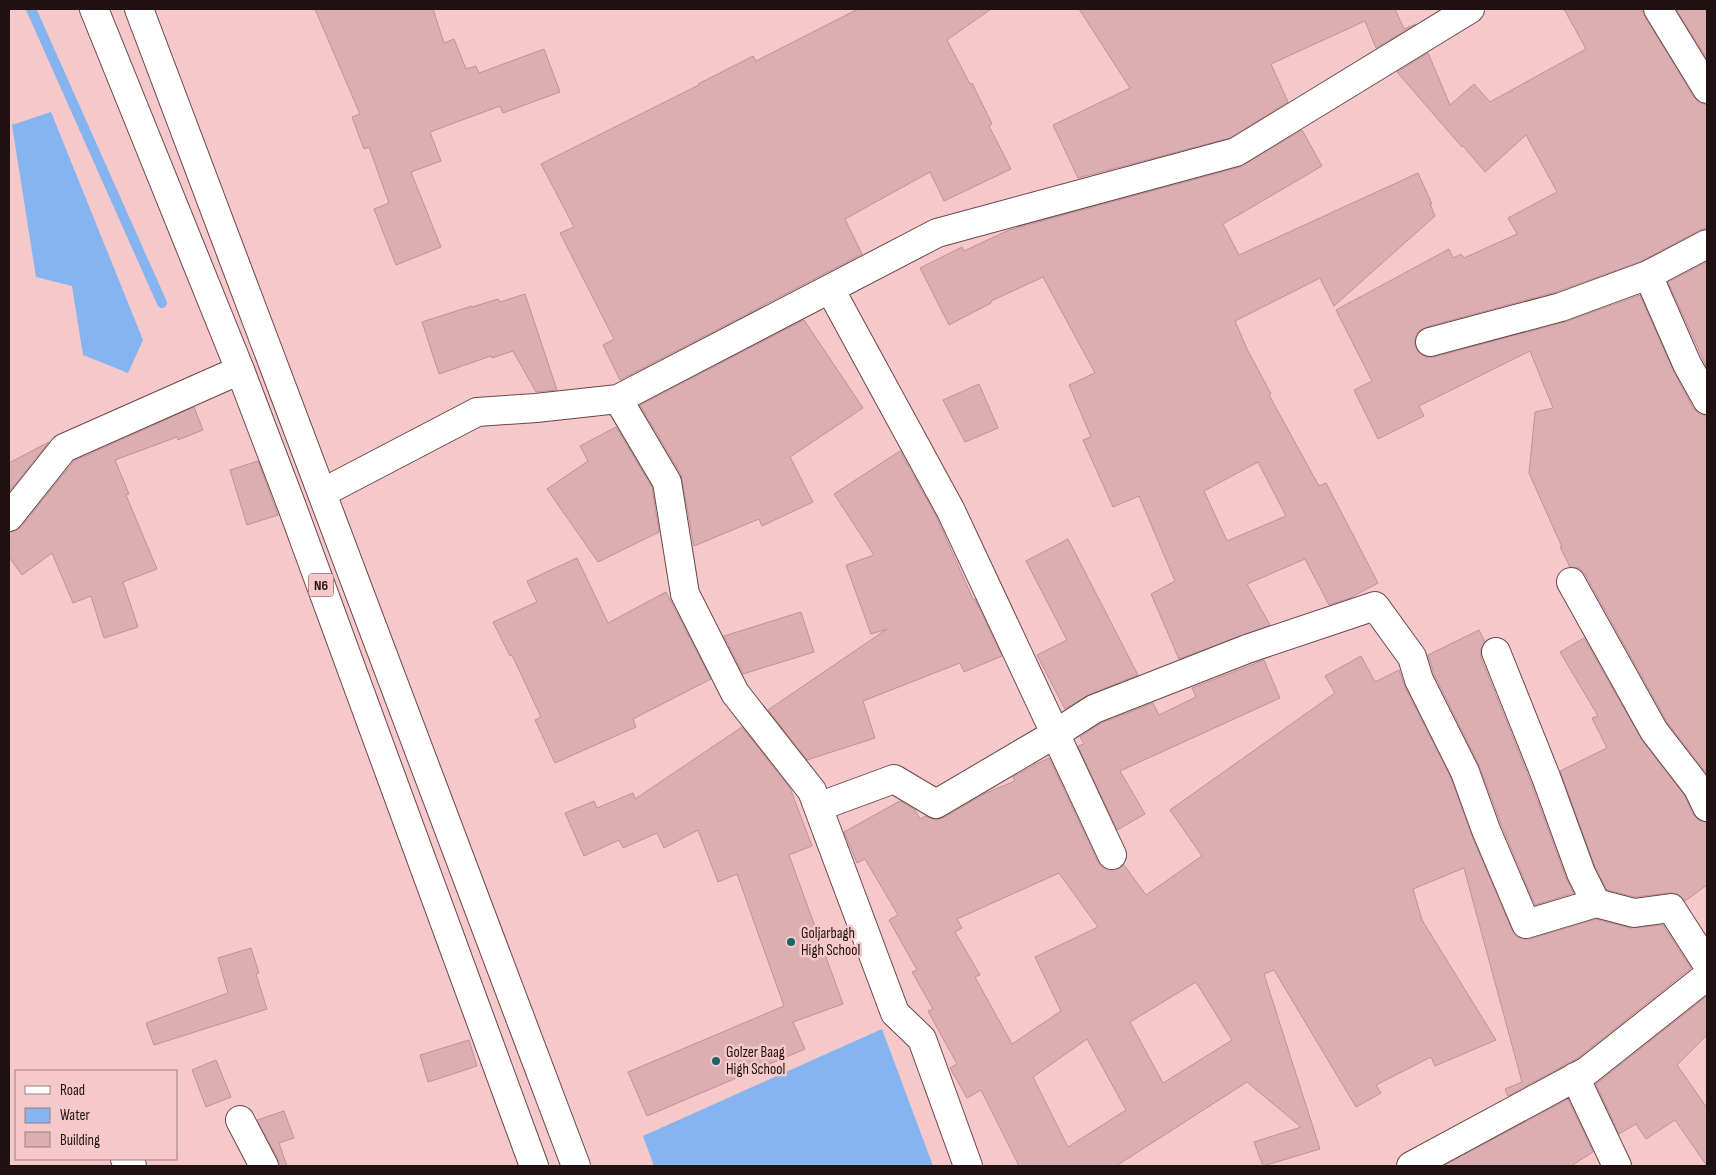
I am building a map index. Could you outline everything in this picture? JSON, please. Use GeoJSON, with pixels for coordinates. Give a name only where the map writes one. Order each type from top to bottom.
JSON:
{"type":"FeatureCollection","features":[{"type":"Feature","properties":{"kind":"main road","name":"N6"},"geometry":{"type":"LineString","coordinates":[[94,9],[240,370],[291,504],[534,1166]]}},
{"type":"Feature","properties":{"kind":"main road","name":"N6"},"geometry":{"type":"LineString","coordinates":[[139,9],[576,1166]]}},
{"type":"Feature","properties":{"kind":"main road"},"geometry":{"type":"LineString","coordinates":[[322,493],[477,412],[618,399],[937,233],[1236,152],[1470,9]]}},
{"type":"Feature","properties":{"kind":"main road"},"geometry":{"type":"LineString","coordinates":[[1658,9],[1707,89]]}},
{"type":"Feature","properties":{"kind":"main road"},"geometry":{"type":"LineString","coordinates":[[1430,342],[1561,307],[1648,275],[1707,244]]}},
{"type":"Feature","properties":{"kind":"main road"},"geometry":{"type":"LineString","coordinates":[[1648,275],[1687,364],[1707,400]]}},
{"type":"Feature","properties":{"kind":"main road"},"geometry":{"type":"LineString","coordinates":[[830,289],[951,511],[1112,855]]}},
{"type":"Feature","properties":{"kind":"main road"},"geometry":{"type":"LineString","coordinates":[[9,517],[64,448],[240,370]]}},
{"type":"Feature","properties":{"kind":"main road"},"geometry":{"type":"LineString","coordinates":[[618,399],[667,482],[685,594],[735,693],[812,791],[895,1013],[922,1039],[968,1166]]}},
{"type":"Feature","properties":{"kind":"main road"},"geometry":{"type":"LineString","coordinates":[[1572,582],[1654,731],[1698,788],[1707,807]]}},
{"type":"Feature","properties":{"kind":"main road"},"geometry":{"type":"LineString","coordinates":[[818,807],[894,780],[936,804],[1094,710],[1247,649],[1375,606],[1412,657],[1419,680],[1465,772],[1486,830],[1526,924],[1596,903],[1634,913],[1671,908],[1707,964]]}},
{"type":"Feature","properties":{"kind":"main road"},"geometry":{"type":"LineString","coordinates":[[1496,652],[1546,777],[1581,873],[1596,903]]}},
{"type":"Feature","properties":{"kind":"main road"},"geometry":{"type":"LineString","coordinates":[[1411,1166],[1586,1071],[1707,976]]}},
{"type":"Feature","properties":{"kind":"main road"},"geometry":{"type":"LineString","coordinates":[[1575,1077],[1617,1166]]}},
{"type":"Feature","properties":{"kind":"main road"},"geometry":{"type":"LineString","coordinates":[[240,1120],[264,1166]]}},
{"type":"Feature","properties":{"kind":"water"},"geometry":{"type":"Polygon","coordinates":[[[51,112],[143,340],[128,373],[83,355],[72,286],[36,277],[12,125],[51,112]]]}},
{"type":"Feature","properties":{"kind":"water"},"geometry":{"type":"Polygon","coordinates":[[[882,1029],[933,1166],[654,1166],[643,1136],[882,1029]]]}},
{"type":"Feature","properties":{"kind":"building"},"geometry":{"type":"Polygon","coordinates":[[[315,9],[433,9],[444,43],[454,39],[466,69],[476,66],[479,73],[544,49],[560,92],[503,113],[500,106],[430,132],[441,161],[411,172],[441,247],[396,265],[374,209],[389,203],[369,147],[364,149],[352,117],[360,114],[315,9]]]}},
{"type":"Feature","properties":{"kind":"building"},"geometry":{"type":"Polygon","coordinates":[[[858,9],[991,9],[947,40],[970,84],[972,83],[992,124],[989,126],[1011,169],[944,201],[930,172],[845,219],[862,254],[620,380],[603,345],[614,339],[560,233],[574,227],[541,164],[753,56],[756,61],[858,9]]]}},
{"type":"Feature","properties":{"kind":"building"},"geometry":{"type":"Polygon","coordinates":[[[1079,9],[1395,9],[1404,29],[1416,24],[1376,48],[1365,21],[1271,64],[1288,102],[1230,138],[1078,178],[1053,125],[1130,88],[1079,9]]]}},
{"type":"Feature","properties":{"kind":"building"},"geometry":{"type":"Polygon","coordinates":[[[1564,9],[1642,9],[1694,97],[1699,102],[1707,105],[1707,228],[1642,261],[1556,292],[1426,327],[1419,331],[1415,337],[1415,346],[1419,353],[1426,357],[1434,357],[1565,322],[1640,295],[1673,370],[1693,408],[1699,414],[1707,416],[1707,774],[1667,722],[1585,574],[1579,568],[1570,567],[1529,473],[1535,412],[1553,408],[1530,351],[1419,406],[1424,416],[1378,439],[1354,390],[1372,381],[1336,310],[1449,249],[1453,258],[1461,254],[1464,258],[1517,234],[1508,218],[1557,192],[1526,135],[1485,172],[1397,72],[1428,53],[1450,105],[1474,84],[1490,102],[1586,49],[1564,9]]]}},
{"type":"Feature","properties":{"kind":"building"},"geometry":{"type":"Polygon","coordinates":[[[1676,9],[1707,9],[1707,59],[1676,9]]]}},
{"type":"Feature","properties":{"kind":"building"},"geometry":{"type":"Polygon","coordinates":[[[1302,130],[1322,166],[1223,224],[1239,255],[1418,173],[1432,204],[1430,204],[1435,216],[1334,306],[1320,278],[1235,321],[1247,349],[1271,394],[1269,395],[1319,486],[1326,483],[1378,583],[1350,598],[1329,605],[1305,559],[1247,584],[1270,625],[1179,659],[1151,594],[1175,581],[1139,496],[1113,507],[1083,440],[1091,437],[1069,385],[1095,373],[1043,277],[991,301],[991,303],[949,325],[920,268],[962,247],[964,251],[1009,230],[1240,167],[1302,130]],[[1258,462],[1204,491],[1227,541],[1286,516],[1258,462]]]}},
{"type":"Feature","properties":{"kind":"building"},"geometry":{"type":"Polygon","coordinates":[[[1707,262],[1707,368],[1668,282],[1707,262]]]}},
{"type":"Feature","properties":{"kind":"building"},"geometry":{"type":"Polygon","coordinates":[[[525,294],[557,390],[536,392],[513,351],[492,358],[491,356],[439,374],[422,322],[472,306],[498,299],[500,302],[525,294]]]}},
{"type":"Feature","properties":{"kind":"building"},"geometry":{"type":"Polygon","coordinates":[[[804,320],[863,408],[790,457],[813,502],[762,526],[759,519],[694,546],[681,474],[640,405],[804,320]]]}},
{"type":"Feature","properties":{"kind":"building"},"geometry":{"type":"Polygon","coordinates":[[[979,384],[998,428],[965,442],[943,400],[979,384]]]}},
{"type":"Feature","properties":{"kind":"building"},"geometry":{"type":"Polygon","coordinates":[[[194,407],[203,430],[178,440],[177,437],[115,460],[129,494],[126,495],[157,569],[123,582],[138,627],[104,638],[91,596],[73,603],[52,553],[22,575],[9,557],[9,532],[21,527],[74,461],[194,407]]]}},
{"type":"Feature","properties":{"kind":"building"},"geometry":{"type":"Polygon","coordinates":[[[616,427],[652,487],[659,532],[598,562],[547,489],[588,461],[580,446],[616,427]]]}},
{"type":"Feature","properties":{"kind":"building"},"geometry":{"type":"Polygon","coordinates":[[[49,442],[9,492],[9,463],[49,442]]]}},
{"type":"Feature","properties":{"kind":"building"},"geometry":{"type":"Polygon","coordinates":[[[900,451],[937,518],[973,599],[975,599],[1002,656],[964,672],[960,663],[863,701],[875,738],[807,760],[768,710],[887,629],[871,634],[846,565],[874,555],[834,494],[900,451]]]}},
{"type":"Feature","properties":{"kind":"building"},"geometry":{"type":"Polygon","coordinates":[[[258,461],[278,515],[247,525],[230,470],[258,461]]]}},
{"type":"Feature","properties":{"kind":"building"},"geometry":{"type":"Polygon","coordinates":[[[1068,539],[1138,675],[1088,695],[1065,709],[1037,655],[1067,640],[1026,561],[1068,539]]]}},
{"type":"Feature","properties":{"kind":"building"},"geometry":{"type":"Polygon","coordinates":[[[577,558],[608,623],[666,592],[711,679],[633,719],[636,727],[555,763],[535,720],[541,717],[512,655],[510,656],[493,622],[537,602],[527,581],[577,558]]]}},
{"type":"Feature","properties":{"kind":"building"},"geometry":{"type":"Polygon","coordinates":[[[801,612],[814,652],[743,674],[724,636],[801,612]]]}},
{"type":"Feature","properties":{"kind":"building"},"geometry":{"type":"Polygon","coordinates":[[[1479,630],[1485,642],[1481,649],[1481,658],[1531,783],[1566,878],[1574,893],[1535,905],[1479,765],[1434,674],[1428,655],[1479,630]]]}},
{"type":"Feature","properties":{"kind":"building"},"geometry":{"type":"Polygon","coordinates":[[[1584,638],[1642,740],[1685,796],[1693,814],[1699,820],[1707,822],[1707,885],[1685,901],[1678,894],[1669,893],[1635,897],[1607,890],[1595,867],[1560,771],[1607,748],[1592,718],[1598,716],[1560,652],[1584,638]]]}},
{"type":"Feature","properties":{"kind":"building"},"geometry":{"type":"Polygon","coordinates":[[[1361,656],[1375,682],[1399,670],[1405,687],[1451,778],[1472,836],[1516,936],[1530,939],[1596,919],[1630,928],[1663,925],[1691,968],[1578,1058],[1508,1096],[1505,1089],[1522,1082],[1464,868],[1413,889],[1422,920],[1496,1040],[1435,1066],[1431,1057],[1376,1085],[1381,1093],[1356,1107],[1274,970],[1264,974],[1320,1149],[1263,1166],[1254,1142],[1301,1127],[1247,1082],[1116,1166],[1019,1166],[981,1090],[967,1098],[950,1068],[957,1064],[928,1011],[933,1009],[912,972],[917,970],[889,920],[898,915],[865,859],[857,863],[844,832],[900,801],[915,810],[920,819],[926,816],[935,820],[943,818],[986,793],[1015,781],[1013,777],[1049,758],[1098,862],[1103,868],[1110,870],[1118,869],[1124,865],[1146,895],[1202,856],[1170,810],[1335,693],[1325,676],[1361,656]],[[1059,873],[957,919],[962,928],[955,932],[980,975],[975,977],[1012,1044],[1061,1011],[1035,957],[1098,927],[1059,873]],[[1196,982],[1130,1022],[1163,1083],[1232,1040],[1196,982]],[[1087,1039],[1033,1077],[1068,1147],[1126,1110],[1087,1039]]]}},
{"type":"Feature","properties":{"kind":"building"},"geometry":{"type":"Polygon","coordinates":[[[1264,660],[1280,698],[1120,771],[1145,814],[1117,830],[1078,746],[1084,744],[1080,737],[1101,723],[1153,703],[1159,715],[1196,697],[1192,688],[1264,660]]]}},
{"type":"Feature","properties":{"kind":"building"},"geometry":{"type":"Polygon","coordinates":[[[742,727],[790,788],[812,846],[789,855],[843,1004],[793,1022],[805,1049],[647,1116],[628,1072],[784,1006],[737,874],[718,882],[698,830],[664,848],[657,833],[623,848],[619,840],[584,856],[565,813],[594,801],[597,808],[633,793],[635,799],[742,727]]]}},
{"type":"Feature","properties":{"kind":"building"},"geometry":{"type":"Polygon","coordinates":[[[251,948],[259,973],[256,974],[267,1009],[154,1045],[146,1023],[228,993],[218,958],[251,948]]]}},
{"type":"Feature","properties":{"kind":"building"},"geometry":{"type":"Polygon","coordinates":[[[1707,996],[1707,1035],[1677,1065],[1707,1108],[1707,1166],[1675,1120],[1646,1139],[1636,1124],[1619,1134],[1596,1084],[1707,996]]]}},
{"type":"Feature","properties":{"kind":"building"},"geometry":{"type":"Polygon","coordinates":[[[469,1040],[477,1066],[428,1082],[420,1055],[469,1040]]]}},
{"type":"Feature","properties":{"kind":"building"},"geometry":{"type":"Polygon","coordinates":[[[216,1060],[231,1097],[206,1107],[192,1070],[216,1060]]]}},
{"type":"Feature","properties":{"kind":"building"},"geometry":{"type":"Polygon","coordinates":[[[1568,1099],[1593,1152],[1571,1166],[1443,1166],[1568,1099]]]}},
{"type":"Feature","properties":{"kind":"building"},"geometry":{"type":"Polygon","coordinates":[[[284,1111],[294,1138],[279,1143],[287,1166],[280,1166],[257,1120],[284,1111]]]}},
{"type":"Feature","properties":{"kind":"waterway"},"geometry":{"type":"LineString","coordinates":[[31,9],[162,303]]}},
{"type":"Feature","properties":{"kind":"place","name":"Goljarbagh High School"},"geometry":{"type":"Point","coordinates":[791,942]}},
{"type":"Feature","properties":{"kind":"place","name":"Golzer Baag High School"},"geometry":{"type":"Point","coordinates":[716,1061]}}]}
